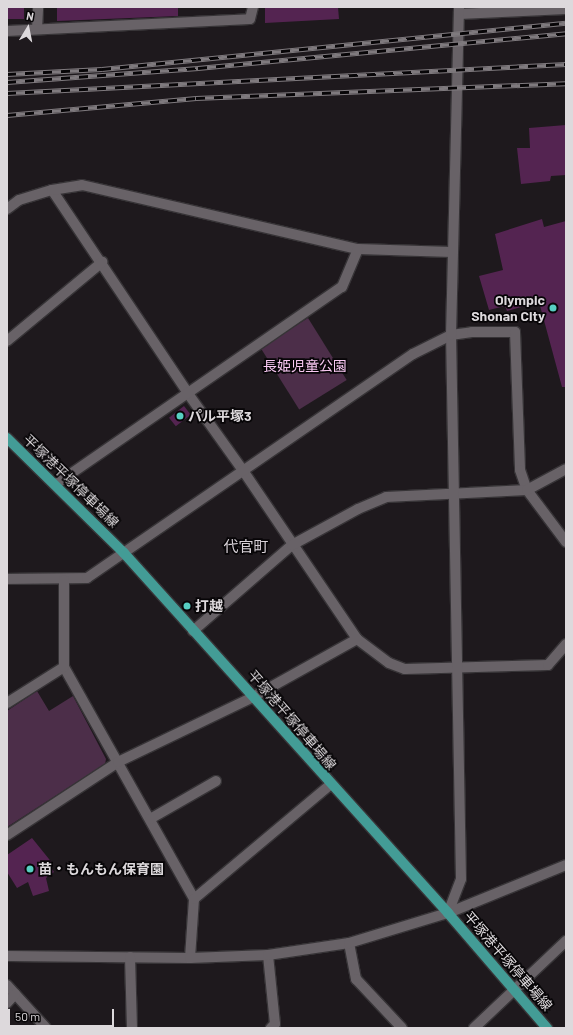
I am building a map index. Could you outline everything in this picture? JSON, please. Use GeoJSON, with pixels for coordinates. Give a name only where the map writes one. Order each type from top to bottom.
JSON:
{"type":"FeatureCollection","features":[{"type":"Feature","properties":{"kind":"main road","name":"平塚港平塚停車場線"},"geometry":{"type":"LineString","coordinates":[[7,438],[56,484],[124,553],[330,785],[448,913],[547,1028]]}},
{"type":"Feature","properties":{"kind":"street"},"geometry":{"type":"LineString","coordinates":[[37,29],[38,7]]}},
{"type":"Feature","properties":{"kind":"street"},"geometry":{"type":"LineString","coordinates":[[7,31],[250,19],[253,7]]}},
{"type":"Feature","properties":{"kind":"street"},"geometry":{"type":"LineString","coordinates":[[448,913],[461,879],[451,334],[459,11],[566,9]]}},
{"type":"Feature","properties":{"kind":"street"},"geometry":{"type":"LineString","coordinates":[[7,209],[19,200],[52,190],[82,185],[358,249],[452,252]]}},
{"type":"Feature","properties":{"kind":"street"},"geometry":{"type":"LineString","coordinates":[[52,190],[102,262],[188,396],[242,469],[357,639],[389,663],[405,669],[458,666],[548,665],[566,644]]}},
{"type":"Feature","properties":{"kind":"street"},"geometry":{"type":"LineString","coordinates":[[56,484],[188,396],[342,288],[358,249]]}},
{"type":"Feature","properties":{"kind":"street"},"geometry":{"type":"LineString","coordinates":[[7,341],[102,262]]}},
{"type":"Feature","properties":{"kind":"street"},"geometry":{"type":"LineString","coordinates":[[7,579],[64,580],[87,578],[242,469],[413,354],[451,334],[516,332],[520,470],[527,490],[566,542]]}},
{"type":"Feature","properties":{"kind":"street"},"geometry":{"type":"LineString","coordinates":[[193,631],[292,545],[358,509],[386,497],[527,490],[566,469]]}},
{"type":"Feature","properties":{"kind":"street"},"geometry":{"type":"LineString","coordinates":[[64,580],[64,667],[194,899],[190,958]]}},
{"type":"Feature","properties":{"kind":"street"},"geometry":{"type":"LineString","coordinates":[[7,835],[118,762],[253,697],[357,639]]}},
{"type":"Feature","properties":{"kind":"street"},"geometry":{"type":"LineString","coordinates":[[7,703],[64,667]]}},
{"type":"Feature","properties":{"kind":"street"},"geometry":{"type":"LineString","coordinates":[[150,819],[216,781]]}},
{"type":"Feature","properties":{"kind":"street"},"geometry":{"type":"LineString","coordinates":[[194,899],[330,785]]}},
{"type":"Feature","properties":{"kind":"street"},"geometry":{"type":"LineString","coordinates":[[7,956],[190,958],[268,954],[349,943],[448,913],[566,865]]}},
{"type":"Feature","properties":{"kind":"street"},"geometry":{"type":"LineString","coordinates":[[474,1028],[513,989],[566,941]]}},
{"type":"Feature","properties":{"kind":"street"},"geometry":{"type":"LineString","coordinates":[[349,943],[356,978],[402,1028]]}},
{"type":"Feature","properties":{"kind":"street"},"geometry":{"type":"LineString","coordinates":[[268,954],[275,1027]]}},
{"type":"Feature","properties":{"kind":"street"},"geometry":{"type":"LineString","coordinates":[[130,957],[132,1028]]}},
{"type":"Feature","properties":{"kind":"street"},"geometry":{"type":"LineString","coordinates":[[7,985],[46,1028]]}},
{"type":"Feature","properties":{"kind":"street"},"geometry":{"type":"LineString","coordinates":[[7,1003],[16,994]]}},
{"type":"Feature","properties":{"kind":"green space","name":"長姫児童公園"},"geometry":{"type":"Polygon","coordinates":[[[308,318],[347,380],[299,410],[261,348],[308,318]]]}},
{"type":"Feature","properties":{"kind":"green space"},"geometry":{"type":"Polygon","coordinates":[[[37,691],[49,711],[73,696],[106,759],[105,764],[7,827],[7,711],[37,691]]]}},
{"type":"Feature","properties":{"kind":"building"},"geometry":{"type":"Polygon","coordinates":[[[7,7],[24,7],[24,19],[7,19],[7,7]]]}},
{"type":"Feature","properties":{"kind":"building"},"geometry":{"type":"Polygon","coordinates":[[[57,7],[178,7],[178,16],[57,21],[57,7]]]}},
{"type":"Feature","properties":{"kind":"building"},"geometry":{"type":"Polygon","coordinates":[[[265,7],[338,7],[339,19],[265,23],[265,7]]]}},
{"type":"Feature","properties":{"kind":"building"},"geometry":{"type":"Polygon","coordinates":[[[566,125],[566,175],[551,176],[550,181],[521,184],[517,148],[530,148],[529,128],[566,125]]]}},
{"type":"Feature","properties":{"kind":"building","name":"Olympic Shonan City"},"geometry":{"type":"Polygon","coordinates":[[[542,219],[544,227],[566,221],[566,387],[562,387],[539,302],[507,311],[505,306],[489,310],[479,276],[503,270],[495,234],[542,219]]]}},
{"type":"Feature","properties":{"kind":"building","name":"パル平塚3"},"geometry":{"type":"Polygon","coordinates":[[[184,406],[191,415],[176,426],[169,418],[184,406]]]}},
{"type":"Feature","properties":{"kind":"building","name":"苗・もんもん保育園"},"geometry":{"type":"Polygon","coordinates":[[[32,838],[53,864],[50,866],[54,872],[46,878],[49,891],[33,896],[28,882],[17,888],[7,872],[7,855],[32,838]]]}},
{"type":"Feature","properties":{"kind":"railway"},"geometry":{"type":"LineString","coordinates":[[7,74],[102,69],[566,23]]}},
{"type":"Feature","properties":{"kind":"railway"},"geometry":{"type":"LineString","coordinates":[[7,82],[198,68],[566,33]]}},
{"type":"Feature","properties":{"kind":"railway"},"geometry":{"type":"LineString","coordinates":[[7,93],[566,64]]}},
{"type":"Feature","properties":{"kind":"railway"},"geometry":{"type":"LineString","coordinates":[[7,115],[196,98],[566,83]]}},
{"type":"Feature","properties":{"kind":"place","name":"Olympic Shonan City"},"geometry":{"type":"Point","coordinates":[553,308]}},
{"type":"Feature","properties":{"kind":"place","name":"パル平塚3"},"geometry":{"type":"Point","coordinates":[180,416]}},
{"type":"Feature","properties":{"kind":"place","name":"打越"},"geometry":{"type":"Point","coordinates":[187,606]}},
{"type":"Feature","properties":{"kind":"place","name":"苗・もんもん保育園"},"geometry":{"type":"Point","coordinates":[30,869]}},
{"type":"Feature","properties":{"kind":"district","name":"代官町"},"geometry":{"type":"Point","coordinates":[246,547]}}]}
